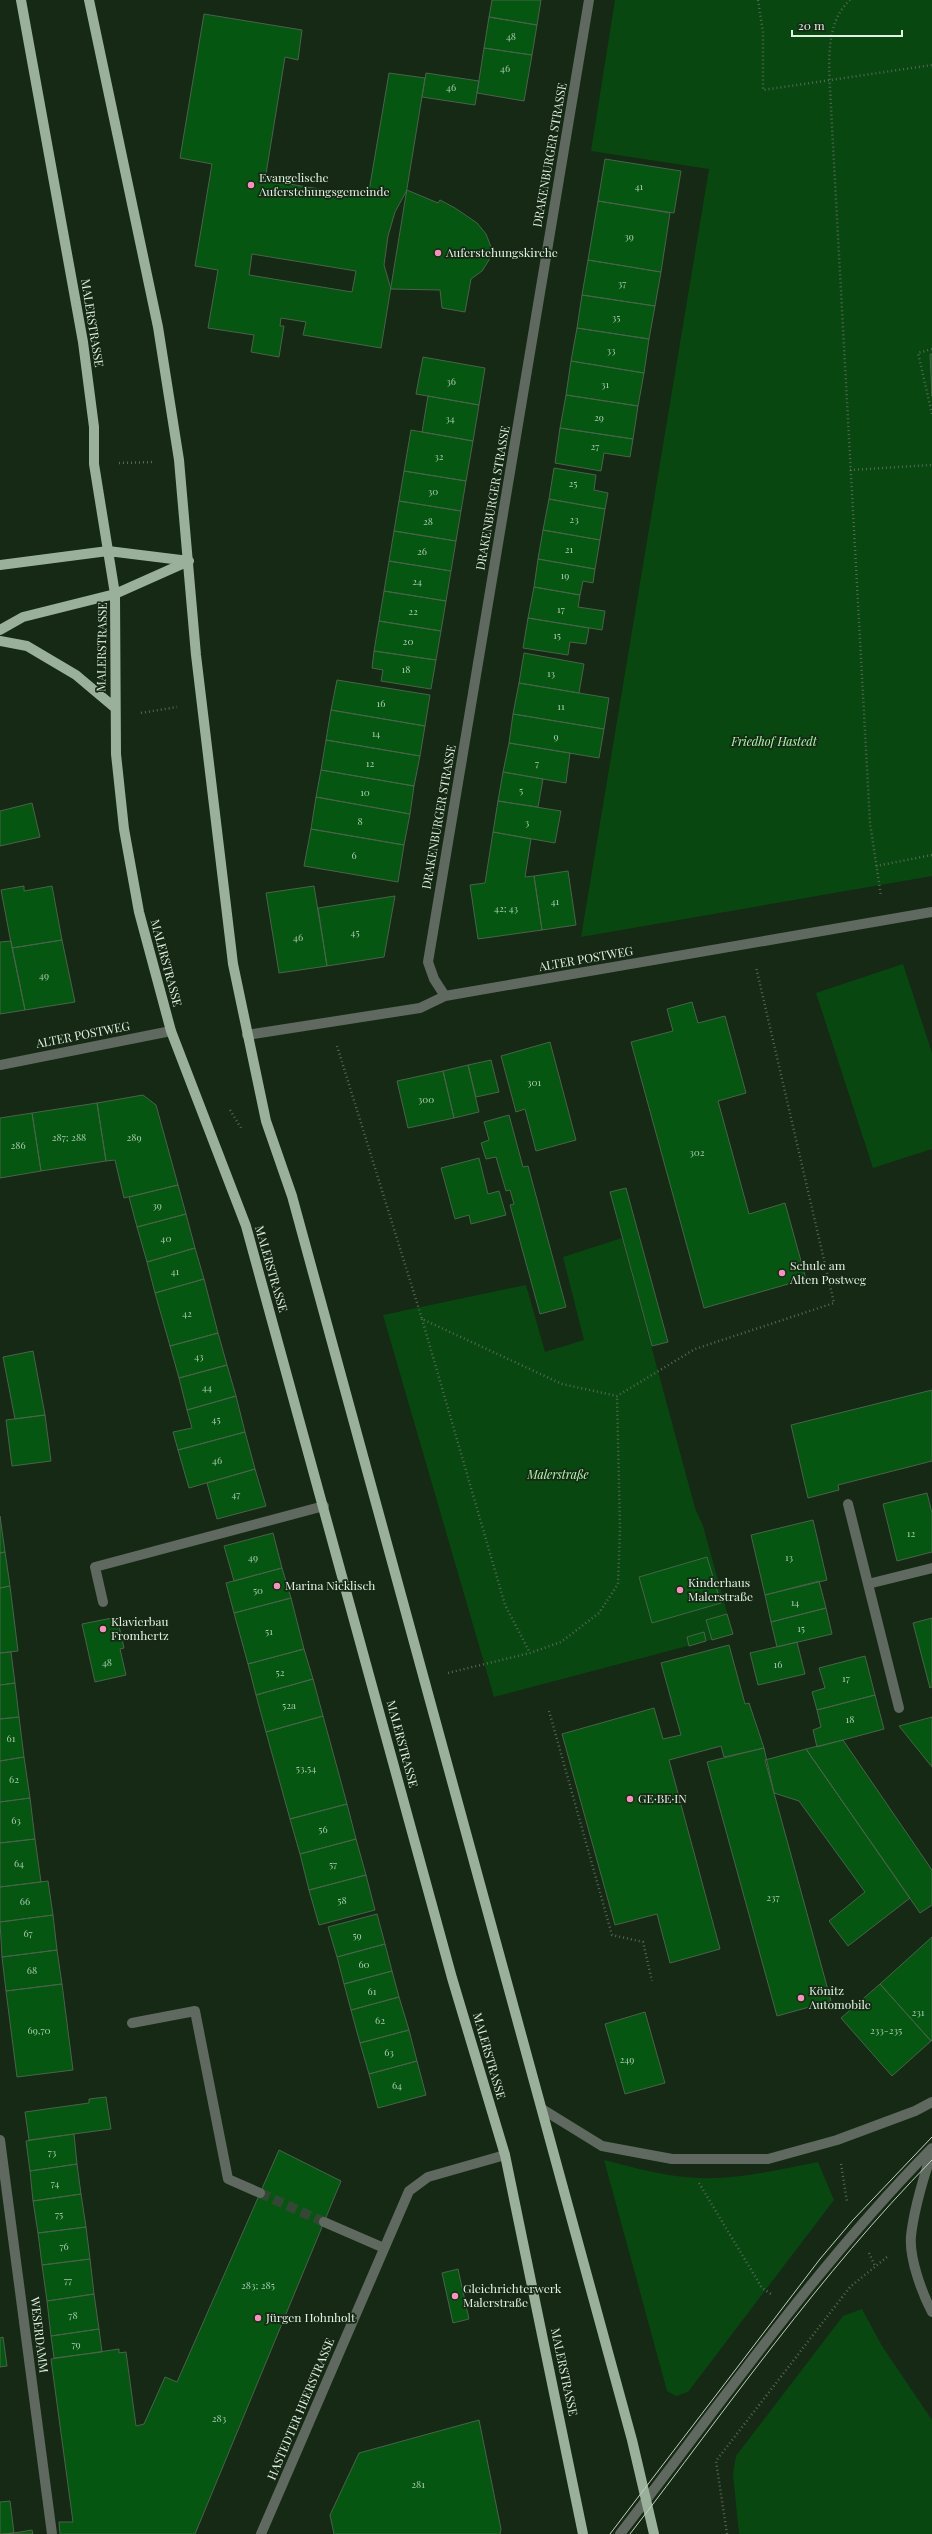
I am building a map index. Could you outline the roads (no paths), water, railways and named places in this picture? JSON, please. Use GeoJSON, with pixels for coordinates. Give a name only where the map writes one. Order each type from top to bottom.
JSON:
{"type":"FeatureCollection","features":[{"type":"Feature","properties":{"kind":"main road","name":"MALERSTRASSE"},"geometry":{"type":"LineString","coordinates":[[21,0],[83,342],[94,428],[94,464],[115,594],[115,713],[124,829],[137,904],[171,1031],[246,1226],[324,1506],[452,1978],[505,2155],[583,2534]]}},
{"type":"Feature","properties":{"kind":"main road"},"geometry":{"type":"LineString","coordinates":[[89,0],[158,327],[179,460],[196,655],[203,703],[233,964],[266,1121],[292,1196],[632,2440],[654,2534]]}},
{"type":"Feature","properties":{"kind":"main road"},"geometry":{"type":"LineString","coordinates":[[0,565],[108,551],[189,561]]}},
{"type":"Feature","properties":{"kind":"main road"},"geometry":{"type":"LineString","coordinates":[[0,630],[23,617],[115,594],[189,561]]}},
{"type":"Feature","properties":{"kind":"main road"},"geometry":{"type":"LineString","coordinates":[[0,641],[33,650],[76,675],[115,713]]}},
{"type":"Feature","properties":{"kind":"street","name":"DRAKENBURGER STRASSE"},"geometry":{"type":"LineString","coordinates":[[445,996],[434,979],[428,962],[589,0]]}},
{"type":"Feature","properties":{"kind":"street","name":"ALTER POSTWEG"},"geometry":{"type":"LineString","coordinates":[[247,1035],[420,1008],[445,996],[932,912]]}},
{"type":"Feature","properties":{"kind":"street","name":"ALTER POSTWEG"},"geometry":{"type":"LineString","coordinates":[[0,1065],[171,1031]]}},
{"type":"Feature","properties":{"kind":"street"},"geometry":{"type":"LineString","coordinates":[[848,1504],[899,1708]]}},
{"type":"Feature","properties":{"kind":"street"},"geometry":{"type":"LineString","coordinates":[[103,1602],[95,1567],[324,1506]]}},
{"type":"Feature","properties":{"kind":"street"},"geometry":{"type":"LineString","coordinates":[[868,1584],[932,1568]]}},
{"type":"Feature","properties":{"kind":"street"},"geometry":{"type":"LineString","coordinates":[[132,2022],[195,2011],[228,2179],[260,2193]]}},
{"type":"Feature","properties":{"kind":"street"},"geometry":{"type":"LineString","coordinates":[[542,2109],[602,2146],[672,2160],[768,2159],[836,2140],[915,2111],[932,2102]]}},
{"type":"Feature","properties":{"kind":"street","name":"WESERDAMM"},"geometry":{"type":"LineString","coordinates":[[0,2140],[52,2534]]}},
{"type":"Feature","properties":{"kind":"street"},"geometry":{"type":"LineString","coordinates":[[620,2534],[823,2269],[883,2198],[932,2148]]}},
{"type":"Feature","properties":{"kind":"street"},"geometry":{"type":"LineString","coordinates":[[932,2152],[923,2180],[911,2237],[919,2286],[932,2312]]}},
{"type":"Feature","properties":{"kind":"street","name":"HASTEDTER HEERSTRASSE"},"geometry":{"type":"LineString","coordinates":[[261,2534],[409,2191],[428,2177],[505,2155]]}},
{"type":"Feature","properties":{"kind":"street"},"geometry":{"type":"LineString","coordinates":[[324,2222],[384,2248]]}},
{"type":"Feature","properties":{"kind":"tunnel"},"geometry":{"type":"LineString","coordinates":[[260,2193],[324,2222]]}},
{"type":"Feature","properties":{"kind":"tram line"},"geometry":{"type":"LineString","coordinates":[[610,2534],[820,2259],[853,2220],[932,2137]]}},
{"type":"Feature","properties":{"kind":"tram line"},"geometry":{"type":"LineString","coordinates":[[630,2534],[813,2295],[851,2249],[932,2160]]}},
{"type":"Feature","properties":{"kind":"place","name":"Evangelische Auferstehungsgemeinde"},"geometry":{"type":"Point","coordinates":[251,185]}},
{"type":"Feature","properties":{"kind":"place","name":"Auferstehungskirche"},"geometry":{"type":"Point","coordinates":[438,253]}},
{"type":"Feature","properties":{"kind":"place","name":"Schule am Alten Postweg"},"geometry":{"type":"Point","coordinates":[782,1273]}},
{"type":"Feature","properties":{"kind":"place","name":"Marina Nicklisch"},"geometry":{"type":"Point","coordinates":[277,1586]}},
{"type":"Feature","properties":{"kind":"place","name":"Kinderhaus Malerstraße"},"geometry":{"type":"Point","coordinates":[680,1590]}},
{"type":"Feature","properties":{"kind":"place","name":"Klavierbau Fromhertz"},"geometry":{"type":"Point","coordinates":[103,1629]}},
{"type":"Feature","properties":{"kind":"place","name":"GE·BE·IN"},"geometry":{"type":"Point","coordinates":[630,1799]}},
{"type":"Feature","properties":{"kind":"place","name":"Könitz Automobile"},"geometry":{"type":"Point","coordinates":[801,1998]}},
{"type":"Feature","properties":{"kind":"place","name":"Gleichrichterwerk Malerstraße"},"geometry":{"type":"Point","coordinates":[455,2296]}},
{"type":"Feature","properties":{"kind":"place","name":"Jürgen Hohnholt"},"geometry":{"type":"Point","coordinates":[258,2318]}},
{"type":"Feature","properties":{"kind":"park label","name":"Friedhof Hastedt"},"geometry":{"type":"Point","coordinates":[774,742]}},
{"type":"Feature","properties":{"kind":"park label","name":"Malerstraße"},"geometry":{"type":"Point","coordinates":[558,1475]}}]}
